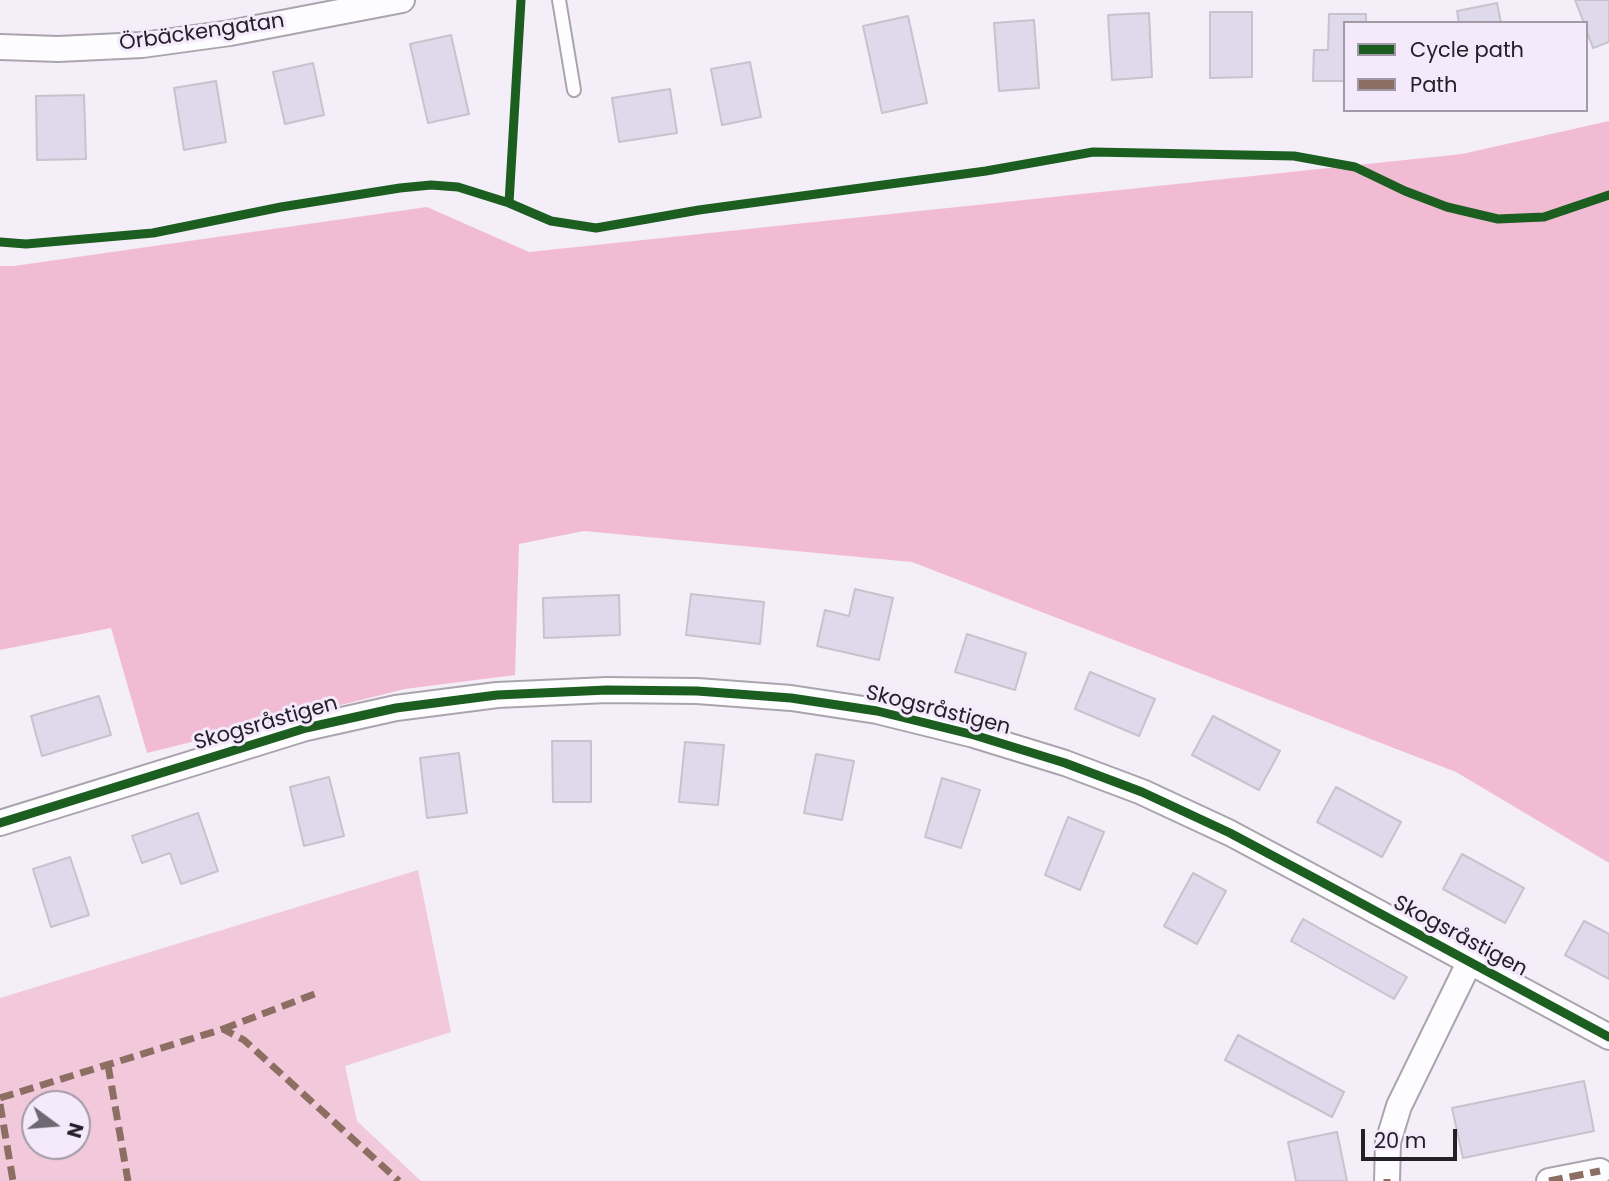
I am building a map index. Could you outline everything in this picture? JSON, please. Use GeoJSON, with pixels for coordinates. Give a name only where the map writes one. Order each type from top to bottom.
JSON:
{"type":"FeatureCollection","features":[{"type":"Feature","properties":{"kind":"street","name":"Örbäckengatan"},"geometry":{"type":"LineString","coordinates":[[0,47],[58,49],[142,45],[230,33],[402,0]]}},
{"type":"Feature","properties":{"kind":"street","name":"Skogsråstigen"},"geometry":{"type":"LineString","coordinates":[[0,823],[306,728],[396,708],[497,695],[607,690],[697,691],[791,698],[877,711],[974,735],[1065,763],[1142,792],[1285,862],[1609,1037]]}},
{"type":"Feature","properties":{"kind":"street"},"geometry":{"type":"LineString","coordinates":[[1387,1181],[1388,1142],[1399,1107],[1470,961]]}},
{"type":"Feature","properties":{"kind":"street"},"geometry":{"type":"LineString","coordinates":[[1549,1181],[1600,1171]]}},
{"type":"Feature","properties":{"kind":"lane"},"geometry":{"type":"LineString","coordinates":[[559,0],[574,90]]}},
{"type":"Feature","properties":{"kind":"shaded area"},"geometry":{"type":"Polygon","coordinates":[[[1609,121],[1609,863],[1456,772],[912,562],[584,531],[519,544],[515,675],[405,689],[147,753],[111,628],[0,650],[0,266],[427,207],[529,252],[1462,154],[1609,121]]]}},
{"type":"Feature","properties":{"kind":"shaded area"},"geometry":{"type":"Polygon","coordinates":[[[418,870],[451,1032],[345,1066],[357,1121],[421,1181],[0,1181],[0,998],[418,870]]]}},
{"type":"Feature","properties":{"kind":"building"},"geometry":{"type":"Polygon","coordinates":[[[1575,0],[1609,0],[1609,42],[1593,48],[1588,34],[1588,21],[1583,21],[1575,0]]]}},
{"type":"Feature","properties":{"kind":"building"},"geometry":{"type":"Polygon","coordinates":[[[1497,3],[1501,21],[1459,21],[1457,11],[1497,3]]]}},
{"type":"Feature","properties":{"kind":"building"},"geometry":{"type":"Polygon","coordinates":[[[1210,12],[1252,12],[1252,77],[1210,78],[1210,12]]]}},
{"type":"Feature","properties":{"kind":"building"},"geometry":{"type":"Polygon","coordinates":[[[1149,13],[1152,77],[1112,80],[1108,15],[1149,13]]]}},
{"type":"Feature","properties":{"kind":"building"},"geometry":{"type":"Polygon","coordinates":[[[1329,14],[1366,14],[1366,21],[1343,21],[1343,81],[1313,81],[1314,50],[1328,50],[1329,14]]]}},
{"type":"Feature","properties":{"kind":"building"},"geometry":{"type":"Polygon","coordinates":[[[908,16],[927,103],[882,113],[863,26],[908,16]]]}},
{"type":"Feature","properties":{"kind":"building"},"geometry":{"type":"Polygon","coordinates":[[[1034,20],[1039,88],[999,91],[994,23],[1034,20]]]}},
{"type":"Feature","properties":{"kind":"building"},"geometry":{"type":"Polygon","coordinates":[[[451,35],[469,114],[428,123],[410,44],[451,35]]]}},
{"type":"Feature","properties":{"kind":"building"},"geometry":{"type":"Polygon","coordinates":[[[750,62],[761,117],[722,125],[711,69],[750,62]]]}},
{"type":"Feature","properties":{"kind":"building"},"geometry":{"type":"Polygon","coordinates":[[[313,63],[324,115],[285,124],[273,72],[313,63]]]}},
{"type":"Feature","properties":{"kind":"building"},"geometry":{"type":"Polygon","coordinates":[[[216,81],[226,142],[184,150],[174,88],[216,81]]]}},
{"type":"Feature","properties":{"kind":"building"},"geometry":{"type":"Polygon","coordinates":[[[670,89],[677,133],[619,142],[612,98],[670,89]]]}},
{"type":"Feature","properties":{"kind":"building"},"geometry":{"type":"Polygon","coordinates":[[[84,95],[86,159],[37,160],[36,96],[84,95]]]}},
{"type":"Feature","properties":{"kind":"building"},"geometry":{"type":"Polygon","coordinates":[[[855,589],[893,598],[879,660],[817,646],[825,610],[849,616],[855,589]]]}},
{"type":"Feature","properties":{"kind":"building"},"geometry":{"type":"Polygon","coordinates":[[[691,594],[764,602],[760,644],[686,635],[691,594]]]}},
{"type":"Feature","properties":{"kind":"building"},"geometry":{"type":"Polygon","coordinates":[[[619,595],[620,635],[544,638],[543,598],[619,595]]]}},
{"type":"Feature","properties":{"kind":"building"},"geometry":{"type":"Polygon","coordinates":[[[967,634],[1026,653],[1015,690],[955,672],[967,634]]]}},
{"type":"Feature","properties":{"kind":"building"},"geometry":{"type":"Polygon","coordinates":[[[1090,672],[1155,699],[1139,736],[1075,709],[1090,672]]]}},
{"type":"Feature","properties":{"kind":"building"},"geometry":{"type":"Polygon","coordinates":[[[99,696],[111,735],[42,756],[31,716],[99,696]]]}},
{"type":"Feature","properties":{"kind":"building"},"geometry":{"type":"Polygon","coordinates":[[[1213,716],[1280,751],[1259,790],[1192,755],[1213,716]]]}},
{"type":"Feature","properties":{"kind":"building"},"geometry":{"type":"Polygon","coordinates":[[[552,741],[591,741],[591,802],[553,802],[552,741]]]}},
{"type":"Feature","properties":{"kind":"building"},"geometry":{"type":"Polygon","coordinates":[[[685,742],[724,745],[718,805],[679,802],[685,742]]]}},
{"type":"Feature","properties":{"kind":"building"},"geometry":{"type":"Polygon","coordinates":[[[459,753],[467,813],[427,818],[420,758],[459,753]]]}},
{"type":"Feature","properties":{"kind":"building"},"geometry":{"type":"Polygon","coordinates":[[[816,754],[854,761],[842,820],[804,813],[816,754]]]}},
{"type":"Feature","properties":{"kind":"building"},"geometry":{"type":"Polygon","coordinates":[[[329,777],[344,836],[304,846],[290,787],[329,777]]]}},
{"type":"Feature","properties":{"kind":"building"},"geometry":{"type":"Polygon","coordinates":[[[942,778],[980,790],[961,848],[925,837],[942,778]]]}},
{"type":"Feature","properties":{"kind":"building"},"geometry":{"type":"Polygon","coordinates":[[[1336,787],[1401,822],[1382,857],[1317,822],[1336,787]]]}},
{"type":"Feature","properties":{"kind":"building"},"geometry":{"type":"Polygon","coordinates":[[[198,813],[218,871],[181,884],[170,853],[142,863],[132,836],[198,813]]]}},
{"type":"Feature","properties":{"kind":"building"},"geometry":{"type":"Polygon","coordinates":[[[1068,817],[1104,832],[1080,890],[1045,875],[1068,817]]]}},
{"type":"Feature","properties":{"kind":"building"},"geometry":{"type":"Polygon","coordinates":[[[1462,854],[1524,888],[1505,923],[1443,889],[1462,854]]]}},
{"type":"Feature","properties":{"kind":"building"},"geometry":{"type":"Polygon","coordinates":[[[70,857],[89,915],[51,927],[33,869],[70,857]]]}},
{"type":"Feature","properties":{"kind":"building"},"geometry":{"type":"Polygon","coordinates":[[[1193,873],[1226,891],[1197,944],[1164,926],[1193,873]]]}},
{"type":"Feature","properties":{"kind":"building"},"geometry":{"type":"Polygon","coordinates":[[[1303,919],[1407,977],[1394,999],[1291,941],[1303,919]]]}},
{"type":"Feature","properties":{"kind":"building"},"geometry":{"type":"Polygon","coordinates":[[[1584,921],[1609,934],[1609,979],[1565,955],[1584,921]]]}},
{"type":"Feature","properties":{"kind":"building"},"geometry":{"type":"Polygon","coordinates":[[[1238,1035],[1344,1092],[1332,1117],[1225,1060],[1238,1035]]]}},
{"type":"Feature","properties":{"kind":"building"},"geometry":{"type":"Polygon","coordinates":[[[1584,1081],[1594,1131],[1463,1158],[1452,1108],[1584,1081]]]}},
{"type":"Feature","properties":{"kind":"building"},"geometry":{"type":"Polygon","coordinates":[[[1337,1132],[1347,1181],[1296,1181],[1288,1142],[1337,1132]]]}},
{"type":"Feature","properties":{"kind":"marked path"},"geometry":{"type":"LineString","coordinates":[[223,1029],[317,993]]}},
{"type":"Feature","properties":{"kind":"marked path"},"geometry":{"type":"LineString","coordinates":[[0,1098],[223,1029],[244,1040],[399,1181]]}},
{"type":"Feature","properties":{"kind":"marked path"},"geometry":{"type":"LineString","coordinates":[[108,1065],[128,1181]]}},
{"type":"Feature","properties":{"kind":"marked path"},"geometry":{"type":"LineString","coordinates":[[0,1104],[13,1181]]}},
{"type":"Feature","properties":{"kind":"marked path"},"geometry":{"type":"LineString","coordinates":[[1549,1181],[1600,1171]]}},
{"type":"Feature","properties":{"kind":"cycle path"},"geometry":{"type":"LineString","coordinates":[[509,203],[521,0]]}},
{"type":"Feature","properties":{"kind":"cycle path"},"geometry":{"type":"LineString","coordinates":[[0,242],[26,244],[153,233],[281,207],[431,185],[458,187],[509,203],[551,221],[596,228],[699,210],[986,171],[1093,152],[1294,156],[1355,167],[1447,207],[1498,219],[1544,217],[1609,195]]}},
{"type":"Feature","properties":{"kind":"cycle path"},"geometry":{"type":"LineString","coordinates":[[0,823],[306,728],[396,708],[497,695],[607,690],[697,691],[791,698],[877,711],[974,735],[1065,763],[1142,792],[1230,833],[1609,1037]]}}]}
